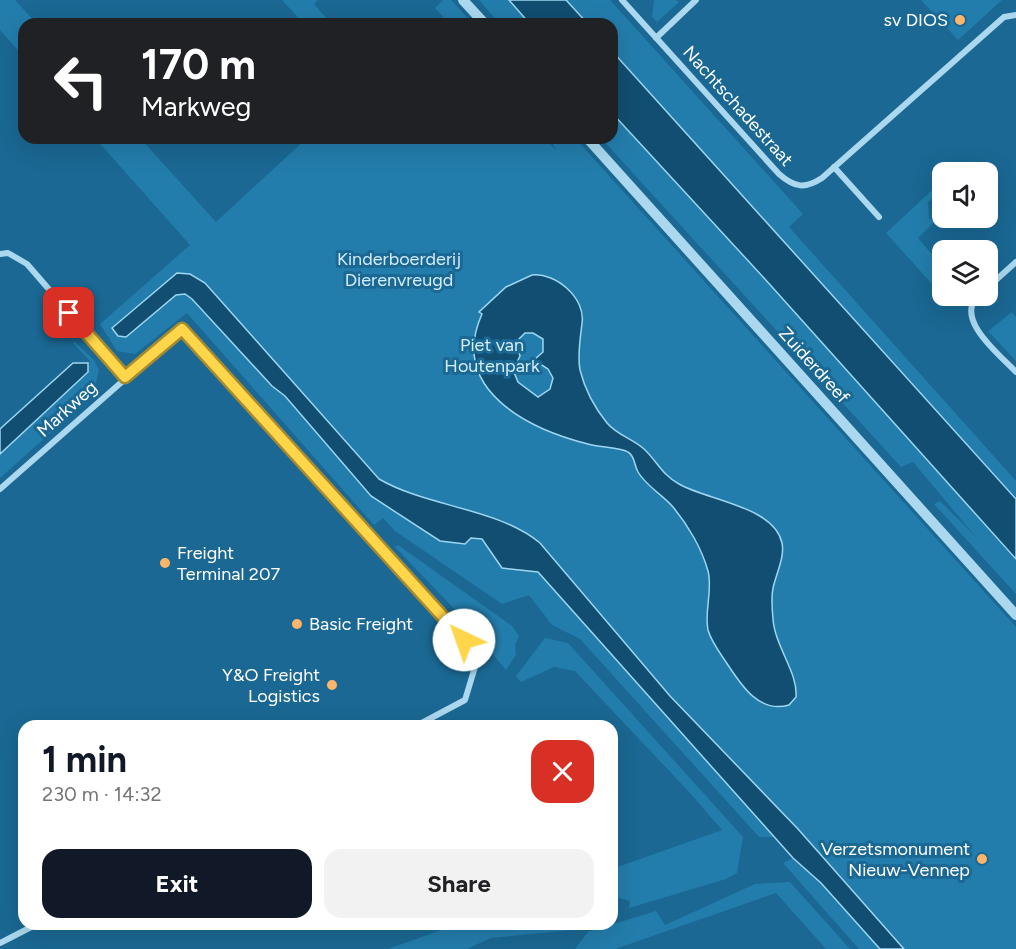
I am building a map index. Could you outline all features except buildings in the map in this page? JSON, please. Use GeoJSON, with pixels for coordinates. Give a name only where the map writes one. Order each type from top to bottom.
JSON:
{"type":"FeatureCollection","features":[{"type":"Feature","properties":{"kind":"street"},"geometry":{"type":"LineString","coordinates":[[463,0],[480,18]]}},
{"type":"Feature","properties":{"kind":"street","name":"Nachtschadestraat"},"geometry":{"type":"LineString","coordinates":[[622,0],[789,182],[805,187],[822,178],[1004,17],[1016,15]]}},
{"type":"Feature","properties":{"kind":"street"},"geometry":{"type":"LineString","coordinates":[[656,38],[696,0]]}},
{"type":"Feature","properties":{"kind":"street","name":"Zuiderdreef"},"geometry":{"type":"LineString","coordinates":[[592,144],[1016,615]]}},
{"type":"Feature","properties":{"kind":"street"},"geometry":{"type":"LineString","coordinates":[[834,167],[879,217]]}},
{"type":"Feature","properties":{"kind":"street"},"geometry":{"type":"LineString","coordinates":[[0,254],[8,253],[27,264],[125,377]]}},
{"type":"Feature","properties":{"kind":"street"},"geometry":{"type":"LineString","coordinates":[[998,278],[1016,262]]}},
{"type":"Feature","properties":{"kind":"street"},"geometry":{"type":"LineString","coordinates":[[972,306],[973,322],[1016,372]]}},
{"type":"Feature","properties":{"kind":"street","name":"Markweg"},"geometry":{"type":"LineString","coordinates":[[0,489],[182,329],[478,657],[465,700],[427,720]]}},
{"type":"Feature","properties":{"kind":"street"},"geometry":{"type":"LineString","coordinates":[[0,943],[25,930]]}},
{"type":"Feature","properties":{"kind":"green space"},"geometry":{"type":"Polygon","coordinates":[[[0,0],[15,0],[32,18],[18,18],[18,50],[0,30],[0,0]]]}},
{"type":"Feature","properties":{"kind":"green space"},"geometry":{"type":"Polygon","coordinates":[[[282,0],[318,0],[314,4],[326,18],[298,18],[282,0]]]}},
{"type":"Feature","properties":{"kind":"green space"},"geometry":{"type":"Polygon","coordinates":[[[443,0],[451,0],[468,18],[444,18],[435,8],[443,0]]]}},
{"type":"Feature","properties":{"kind":"green space"},"geometry":{"type":"Polygon","coordinates":[[[479,0],[509,0],[525,18],[495,18],[479,0]]]}},
{"type":"Feature","properties":{"kind":"green space"},"geometry":{"type":"Polygon","coordinates":[[[566,0],[610,0],[803,214],[789,227],[1016,481],[1016,499],[618,58],[618,18],[582,18],[566,0]]]}},
{"type":"Feature","properties":{"kind":"green space"},"geometry":{"type":"Polygon","coordinates":[[[654,0],[679,2],[657,22],[652,17],[654,0]]]}},
{"type":"Feature","properties":{"kind":"green space","name":"sv DIOS"},"geometry":{"type":"Polygon","coordinates":[[[921,0],[1002,0],[958,40],[921,0]]]}},
{"type":"Feature","properties":{"kind":"green space"},"geometry":{"type":"Polygon","coordinates":[[[618,120],[764,278],[1016,559],[1016,594],[934,504],[940,501],[976,537],[913,462],[901,467],[606,144],[618,144],[618,120]]]}},
{"type":"Feature","properties":{"kind":"green space","name":"Piet van Houtenpark"},"geometry":{"type":"Polygon","coordinates":[[[100,144],[145,144],[216,222],[300,144],[550,144],[556,150],[553,144],[580,144],[1016,627],[1016,949],[899,949],[705,760],[774,837],[759,837],[580,639],[552,625],[529,595],[502,604],[395,531],[383,518],[374,525],[187,313],[135,354],[117,351],[100,324],[190,245],[100,144]]]}},
{"type":"Feature","properties":{"kind":"green space"},"geometry":{"type":"Polygon","coordinates":[[[932,190],[932,198],[928,202],[929,218],[932,224],[918,238],[932,254],[932,284],[886,233],[932,190]]]}},
{"type":"Feature","properties":{"kind":"green space"},"geometry":{"type":"Polygon","coordinates":[[[1012,312],[1016,317],[1016,361],[988,331],[1012,312]]]}},
{"type":"Feature","properties":{"kind":"green space"},"geometry":{"type":"Polygon","coordinates":[[[75,342],[94,360],[99,370],[93,395],[0,478],[0,454],[88,372],[90,361],[73,343],[75,342]]]}},
{"type":"Feature","properties":{"kind":"green space"},"geometry":{"type":"Polygon","coordinates":[[[398,545],[512,626],[519,636],[515,645],[516,655],[506,670],[460,615],[395,547],[398,545]]]}},
{"type":"Feature","properties":{"kind":"green space"},"geometry":{"type":"Polygon","coordinates":[[[545,638],[568,643],[743,837],[737,873],[726,879],[629,908],[630,901],[618,898],[618,867],[722,830],[575,671],[554,667],[521,682],[516,676],[545,638]]]}},
{"type":"Feature","properties":{"kind":"green space"},"geometry":{"type":"Polygon","coordinates":[[[793,858],[821,883],[880,949],[859,949],[783,863],[793,858]]]}},
{"type":"Feature","properties":{"kind":"green space"},"geometry":{"type":"Polygon","coordinates":[[[790,882],[850,949],[826,949],[776,893],[615,949],[575,949],[588,932],[618,930],[618,923],[656,911],[665,925],[755,884],[790,882]]]}},
{"type":"Feature","properties":{"kind":"green space"},"geometry":{"type":"Polygon","coordinates":[[[441,930],[573,930],[491,938],[467,949],[388,949],[441,930]]]}},
{"type":"Feature","properties":{"kind":"shaded area"},"geometry":{"type":"Polygon","coordinates":[[[509,0],[566,0],[582,18],[525,18],[509,0]]]}},
{"type":"Feature","properties":{"kind":"shaded area"},"geometry":{"type":"Polygon","coordinates":[[[618,58],[1016,499],[1016,559],[764,278],[618,120],[618,58]]]}},
{"type":"Feature","properties":{"kind":"shaded area"},"geometry":{"type":"Polygon","coordinates":[[[177,273],[190,274],[205,283],[379,479],[418,496],[504,522],[540,543],[670,696],[798,829],[904,949],[880,949],[821,883],[793,858],[538,572],[502,568],[482,539],[471,538],[465,544],[440,541],[371,496],[285,396],[272,386],[192,299],[185,294],[176,295],[126,337],[118,336],[112,328],[177,273]]]}},
{"type":"Feature","properties":{"kind":"shaded area"},"geometry":{"type":"Polygon","coordinates":[[[532,275],[541,275],[567,288],[574,296],[582,314],[579,358],[582,377],[590,398],[607,423],[615,431],[644,449],[664,472],[679,484],[753,512],[776,530],[783,548],[773,588],[772,611],[778,639],[796,688],[796,697],[789,705],[778,707],[768,705],[751,695],[737,679],[716,647],[708,630],[709,578],[702,554],[679,514],[641,477],[630,454],[621,449],[588,444],[542,428],[500,402],[485,385],[476,364],[474,341],[482,314],[479,312],[506,287],[532,275]],[[525,333],[516,342],[520,356],[513,370],[518,382],[538,397],[550,389],[553,378],[548,369],[534,360],[543,352],[543,339],[533,333],[525,333]]]}},
{"type":"Feature","properties":{"kind":"shaded area"},"geometry":{"type":"Polygon","coordinates":[[[73,363],[88,363],[88,372],[0,454],[0,429],[73,363]]]}},
{"type":"Feature","properties":{"kind":"place","name":"sv DIOS"},"geometry":{"type":"Point","coordinates":[960,20]}},
{"type":"Feature","properties":{"kind":"place","name":"Freight Terminal 207"},"geometry":{"type":"Point","coordinates":[165,563]}},
{"type":"Feature","properties":{"kind":"place","name":"Basic Freight"},"geometry":{"type":"Point","coordinates":[297,624]}},
{"type":"Feature","properties":{"kind":"place","name":"Y&O Freight Logistics"},"geometry":{"type":"Point","coordinates":[332,685]}},
{"type":"Feature","properties":{"kind":"place","name":"Verzetsmonument Nieuw-Vennep"},"geometry":{"type":"Point","coordinates":[982,859]}},
{"type":"Feature","properties":{"kind":"route"},"geometry":{"type":"LineString","coordinates":[[69,313],[125,377],[182,329],[464,640]]}},
{"type":"Feature","properties":{"kind":"park label","name":"Kinderboerderij Dierenvreugd"},"geometry":{"type":"Point","coordinates":[399,269]}}]}
